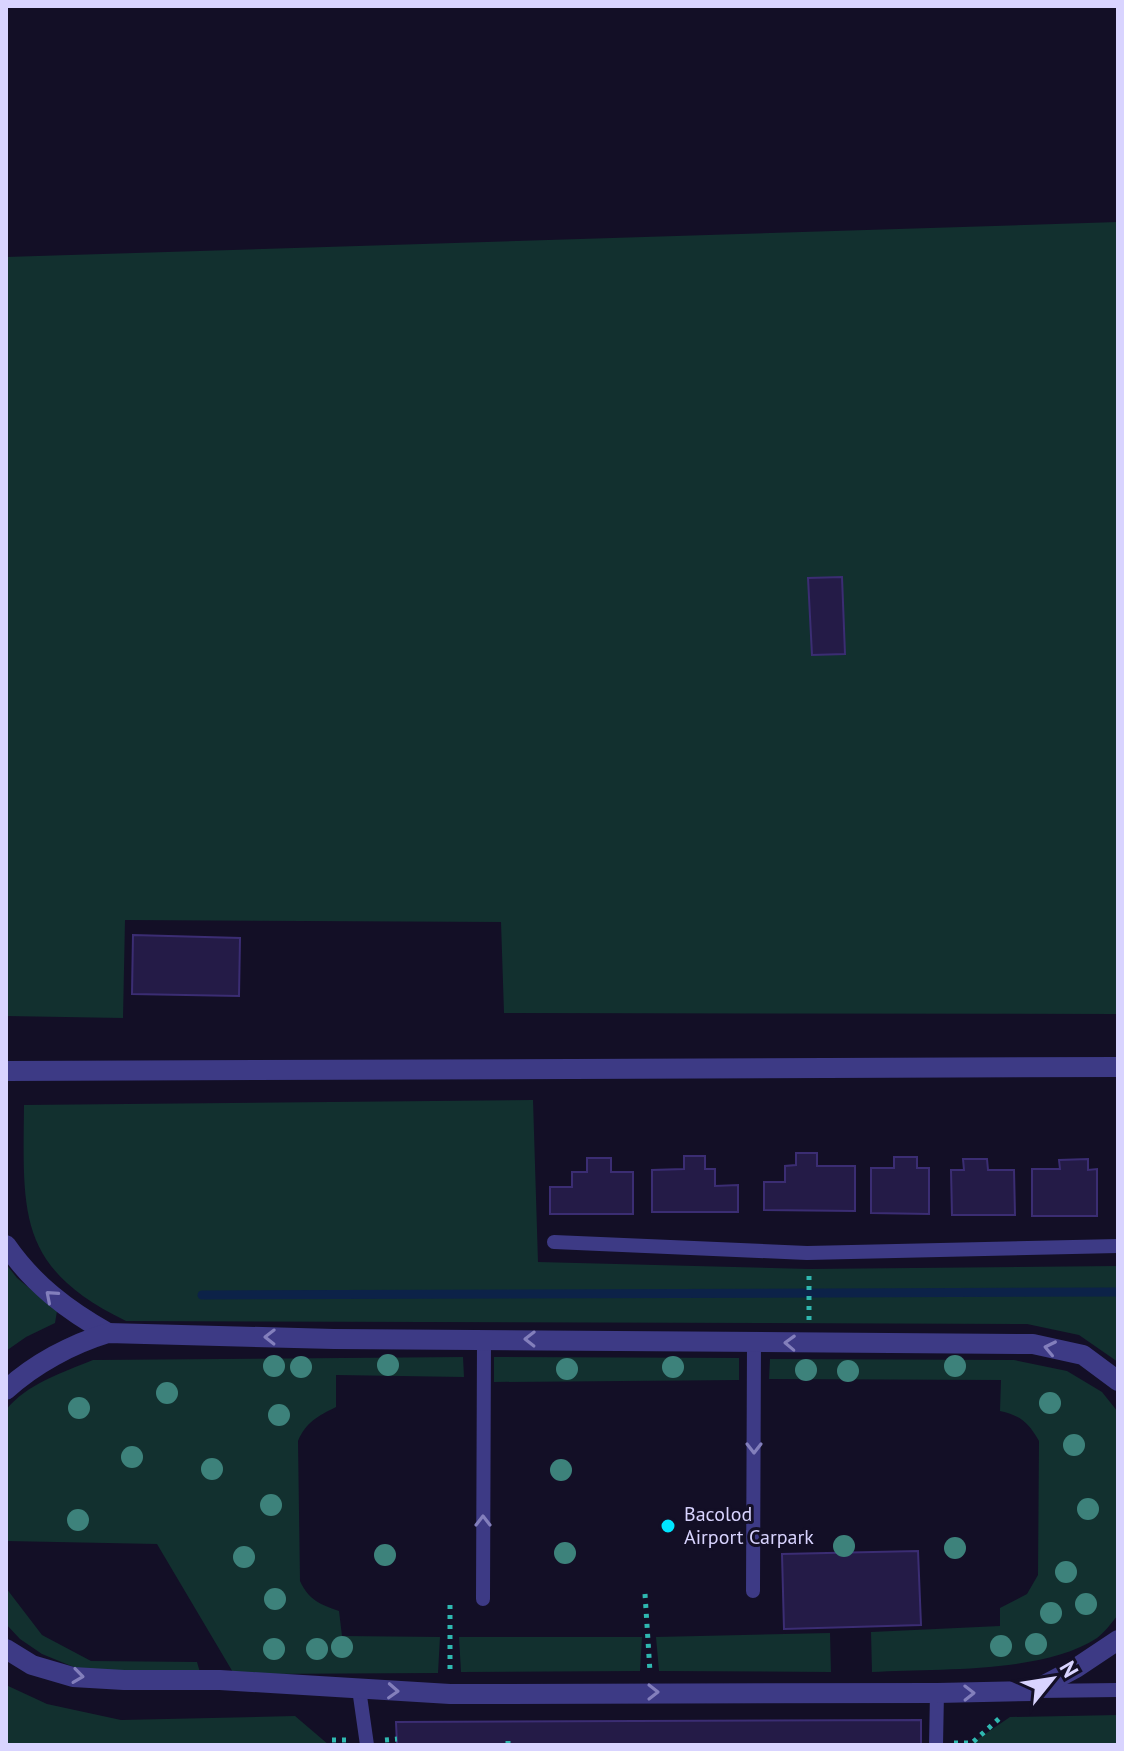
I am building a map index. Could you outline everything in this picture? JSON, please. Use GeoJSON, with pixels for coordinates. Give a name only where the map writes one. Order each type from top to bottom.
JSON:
{"type":"FeatureCollection","features":[{"type":"Feature","properties":{"kind":"street"},"geometry":{"type":"LineString","coordinates":[[6,1071],[1118,1067]]}},
{"type":"Feature","properties":{"kind":"street"},"geometry":{"type":"LineString","coordinates":[[6,1245],[51,1295],[72,1313],[108,1333]]}},
{"type":"Feature","properties":{"kind":"street"},"geometry":{"type":"LineString","coordinates":[[6,1390],[18,1379],[79,1342],[108,1333],[334,1339],[1033,1344],[1083,1355],[1118,1381]]}},
{"type":"Feature","properties":{"kind":"street"},"geometry":{"type":"LineString","coordinates":[[6,1649],[32,1665],[73,1677],[124,1680],[220,1680],[450,1694],[937,1693],[1033,1691],[1076,1668],[1118,1640]]}},
{"type":"Feature","properties":{"kind":"lane"},"geometry":{"type":"LineString","coordinates":[[554,1242],[807,1253],[1118,1246]]}},
{"type":"Feature","properties":{"kind":"lane"},"geometry":{"type":"LineString","coordinates":[[483,1599],[484,1339]]}},
{"type":"Feature","properties":{"kind":"lane"},"geometry":{"type":"LineString","coordinates":[[753,1591],[754,1342]]}},
{"type":"Feature","properties":{"kind":"lane"},"geometry":{"type":"LineString","coordinates":[[359,1689],[367,1745]]}},
{"type":"Feature","properties":{"kind":"lane"},"geometry":{"type":"LineString","coordinates":[[1033,1691],[1118,1690]]}},
{"type":"Feature","properties":{"kind":"lane"},"geometry":{"type":"LineString","coordinates":[[936,1745],[937,1693]]}},
{"type":"Feature","properties":{"kind":"path"},"geometry":{"type":"LineString","coordinates":[[807,1253],[809,1344]]}},
{"type":"Feature","properties":{"kind":"path"},"geometry":{"type":"LineString","coordinates":[[645,1594],[651,1692]]}},
{"type":"Feature","properties":{"kind":"path"},"geometry":{"type":"LineString","coordinates":[[450,1600],[450,1694]]}},
{"type":"Feature","properties":{"kind":"green space"},"geometry":{"type":"Polygon","coordinates":[[[1118,222],[1118,1014],[504,1013],[501,922],[125,920],[123,1018],[6,1016],[6,257],[1118,222]]]}},
{"type":"Feature","properties":{"kind":"green space"},"geometry":{"type":"Polygon","coordinates":[[[533,1100],[538,1262],[809,1269],[1118,1266],[1118,1362],[1079,1335],[1027,1324],[126,1321],[90,1301],[64,1280],[46,1258],[34,1234],[27,1207],[24,1105],[533,1100]]]}},
{"type":"Feature","properties":{"kind":"green space"},"geometry":{"type":"Polygon","coordinates":[[[6,1264],[17,1278],[57,1311],[55,1323],[6,1351],[6,1264]]]}},
{"type":"Feature","properties":{"kind":"green space"},"geometry":{"type":"Polygon","coordinates":[[[463,1357],[464,1377],[336,1375],[336,1407],[313,1420],[298,1441],[300,1581],[303,1587],[315,1600],[339,1611],[342,1636],[440,1637],[438,1673],[234,1674],[157,1544],[6,1541],[6,1410],[24,1393],[70,1369],[93,1360],[463,1357]]]}},
{"type":"Feature","properties":{"kind":"green space"},"geometry":{"type":"Polygon","coordinates":[[[494,1357],[739,1358],[739,1380],[494,1382],[494,1357]]]}},
{"type":"Feature","properties":{"kind":"green space"},"geometry":{"type":"Polygon","coordinates":[[[770,1359],[1014,1360],[1067,1371],[1102,1392],[1118,1412],[1118,1615],[1097,1638],[1074,1650],[1048,1658],[988,1667],[872,1672],[871,1632],[1000,1626],[1000,1608],[1027,1594],[1038,1575],[1039,1441],[1023,1421],[1000,1411],[1001,1380],[769,1379],[770,1359]]]}},
{"type":"Feature","properties":{"kind":"green space"},"geometry":{"type":"Polygon","coordinates":[[[6,1588],[42,1635],[91,1661],[197,1662],[201,1676],[81,1670],[42,1654],[20,1639],[6,1624],[6,1588]]]}},
{"type":"Feature","properties":{"kind":"green space"},"geometry":{"type":"Polygon","coordinates":[[[830,1633],[831,1672],[659,1671],[656,1637],[830,1633]]]}},
{"type":"Feature","properties":{"kind":"green space"},"geometry":{"type":"Polygon","coordinates":[[[459,1637],[642,1637],[640,1671],[461,1672],[459,1637]]]}},
{"type":"Feature","properties":{"kind":"green space"},"geometry":{"type":"Polygon","coordinates":[[[6,1685],[47,1704],[121,1720],[295,1716],[329,1745],[6,1745],[6,1685]]]}},
{"type":"Feature","properties":{"kind":"green space"},"geometry":{"type":"Polygon","coordinates":[[[1118,1715],[1118,1745],[969,1745],[1010,1717],[1118,1715]]]}},
{"type":"Feature","properties":{"kind":"building"},"geometry":{"type":"Polygon","coordinates":[[[842,577],[845,654],[812,655],[808,578],[842,577]]]}},
{"type":"Feature","properties":{"kind":"building"},"geometry":{"type":"Polygon","coordinates":[[[133,935],[240,938],[239,996],[132,994],[133,935]]]}},
{"type":"Feature","properties":{"kind":"building"},"geometry":{"type":"Polygon","coordinates":[[[796,1153],[817,1153],[817,1166],[855,1166],[855,1211],[764,1210],[764,1182],[785,1182],[785,1166],[796,1165],[796,1153]]]}},
{"type":"Feature","properties":{"kind":"building"},"geometry":{"type":"Polygon","coordinates":[[[684,1156],[705,1156],[705,1169],[715,1169],[715,1186],[738,1185],[738,1212],[652,1212],[652,1170],[684,1169],[684,1156]]]}},
{"type":"Feature","properties":{"kind":"building"},"geometry":{"type":"Polygon","coordinates":[[[894,1157],[917,1157],[917,1168],[929,1168],[929,1214],[871,1213],[871,1168],[894,1168],[894,1157]]]}},
{"type":"Feature","properties":{"kind":"building"},"geometry":{"type":"Polygon","coordinates":[[[587,1158],[611,1158],[611,1172],[633,1172],[633,1214],[550,1214],[550,1187],[572,1187],[572,1172],[587,1172],[587,1158]]]}},
{"type":"Feature","properties":{"kind":"building"},"geometry":{"type":"Polygon","coordinates":[[[963,1159],[987,1159],[988,1170],[1014,1170],[1015,1215],[952,1215],[951,1170],[964,1170],[963,1159]]]}},
{"type":"Feature","properties":{"kind":"building"},"geometry":{"type":"Polygon","coordinates":[[[1088,1159],[1088,1170],[1097,1169],[1097,1216],[1032,1216],[1032,1169],[1060,1169],[1059,1160],[1088,1159]]]}},
{"type":"Feature","properties":{"kind":"building"},"geometry":{"type":"Polygon","coordinates":[[[918,1551],[921,1625],[784,1629],[782,1554],[918,1551]]]}},
{"type":"Feature","properties":{"kind":"building"},"geometry":{"type":"Polygon","coordinates":[[[921,1720],[921,1745],[397,1745],[396,1722],[921,1720]]]}},
{"type":"Feature","properties":{"kind":"waterway"},"geometry":{"type":"LineString","coordinates":[[202,1295],[1118,1292]]}},
{"type":"Feature","properties":{"kind":"place","name":"Bacolod Airport Carpark"},"geometry":{"type":"Point","coordinates":[668,1526]}}]}
